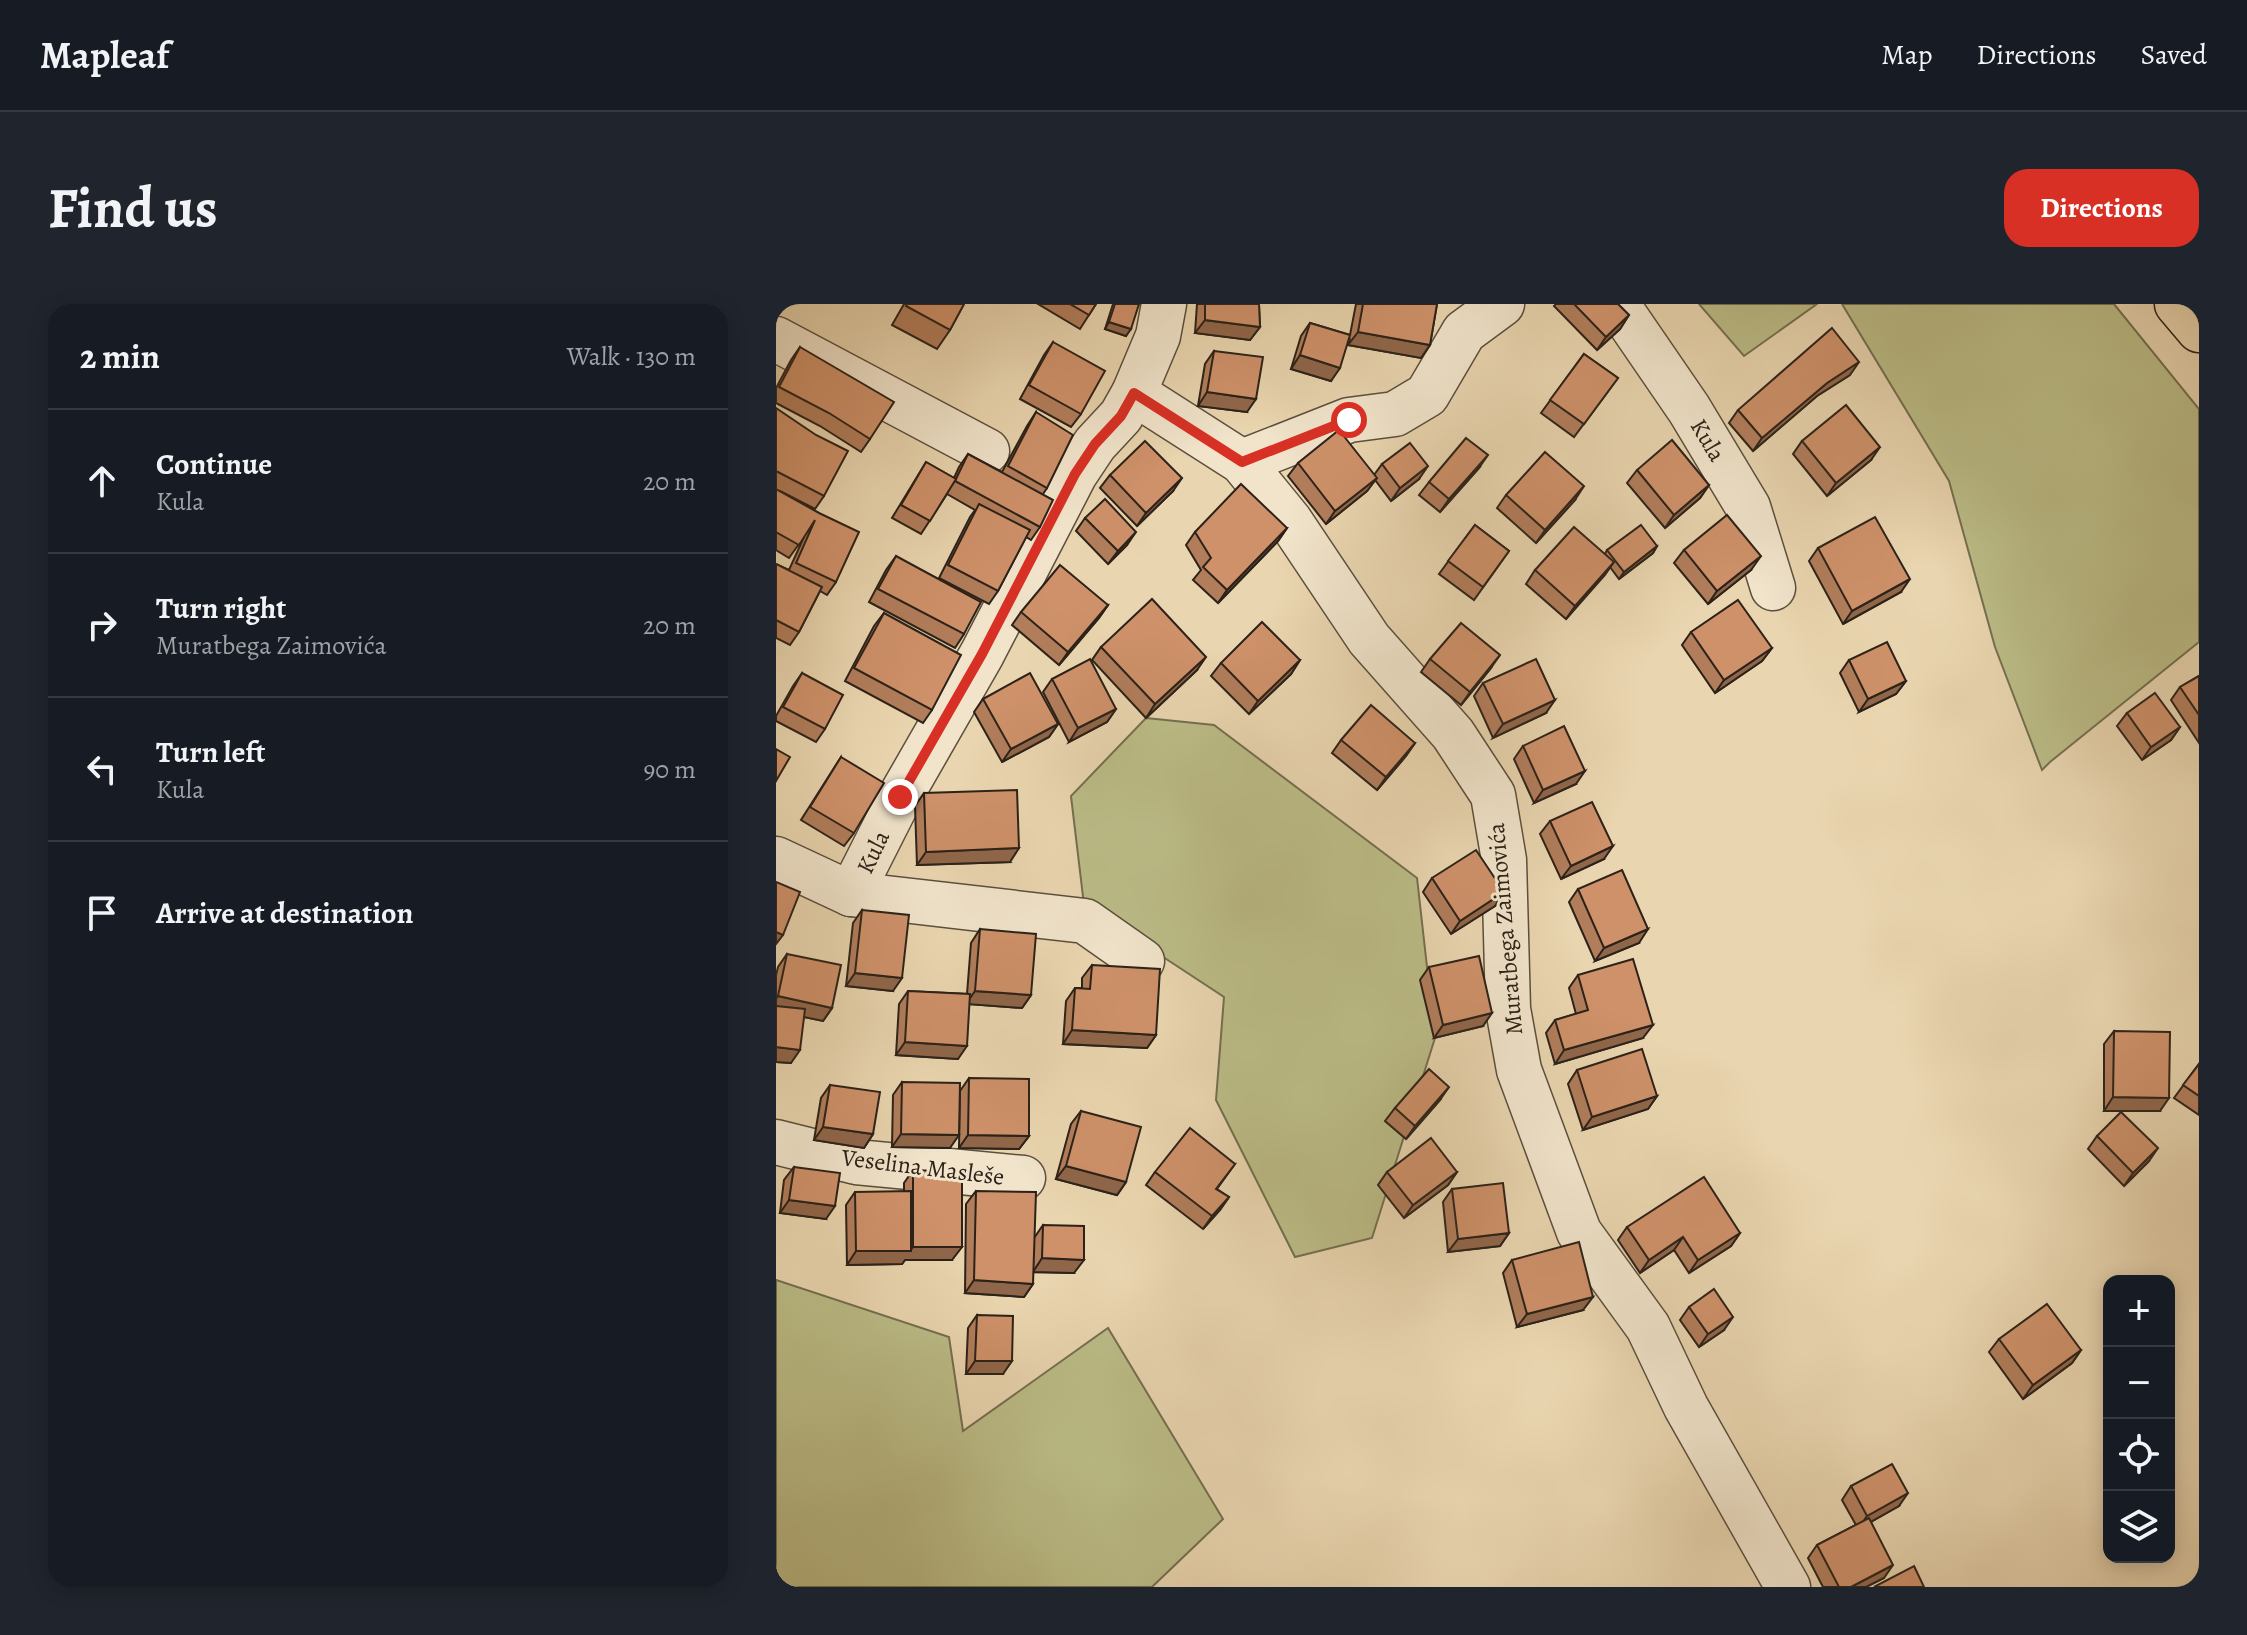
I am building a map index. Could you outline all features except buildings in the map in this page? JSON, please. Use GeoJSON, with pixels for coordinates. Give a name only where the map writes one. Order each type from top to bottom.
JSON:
{"type":"FeatureCollection","features":[{"type":"Feature","properties":{"kind":"main road"},"geometry":{"type":"LineString","coordinates":[[2177,304],[2199,330]]}},
{"type":"Feature","properties":{"kind":"street","name":"Kula"},"geometry":{"type":"LineString","coordinates":[[851,894],[900,797],[982,654],[1075,474],[1095,444],[1121,416],[1134,393],[1158,336],[1164,304]]}},
{"type":"Feature","properties":{"kind":"street"},"geometry":{"type":"LineString","coordinates":[[1242,462],[1349,420],[1395,414],[1427,395],[1464,332],[1502,304]]}},
{"type":"Feature","properties":{"kind":"street","name":"Kula"},"geometry":{"type":"LineString","coordinates":[[1617,304],[1689,409],[1748,507],[1773,588]]}},
{"type":"Feature","properties":{"kind":"street"},"geometry":{"type":"LineString","coordinates":[[776,339],[987,451]]}},
{"type":"Feature","properties":{"kind":"street","name":"Muratbega Zaimovića"},"geometry":{"type":"LineString","coordinates":[[1134,393],[1242,462],[1290,521],[1369,639],[1453,734],[1493,795],[1504,860],[1508,1009],[1519,1070],[1579,1232],[1648,1327],[1686,1407],[1788,1587]]}},
{"type":"Feature","properties":{"kind":"street","name":"Kula"},"geometry":{"type":"LineString","coordinates":[[776,859],[851,894],[1085,921],[1142,961]]}},
{"type":"Feature","properties":{"kind":"street","name":"Veselina Masleše"},"geometry":{"type":"LineString","coordinates":[[776,1142],[856,1162],[1023,1178]]}},
{"type":"Feature","properties":{"kind":"green space"},"geometry":{"type":"Polygon","coordinates":[[[1699,304],[1817,304],[1744,356],[1699,304]]]}},
{"type":"Feature","properties":{"kind":"green space"},"geometry":{"type":"Polygon","coordinates":[[[1842,304],[2114,304],[2199,409],[2199,642],[2042,770],[1995,647],[1949,481],[1842,304]]]}},
{"type":"Feature","properties":{"kind":"green space"},"geometry":{"type":"Polygon","coordinates":[[[1146,718],[1214,725],[1417,878],[1435,1038],[1372,1238],[1295,1257],[1216,1100],[1224,997],[1084,905],[1071,796],[1146,718]]]}},
{"type":"Feature","properties":{"kind":"green space"},"geometry":{"type":"Polygon","coordinates":[[[776,1280],[949,1337],[963,1431],[1108,1328],[1223,1519],[1152,1587],[776,1587],[776,1280]]]}},
{"type":"Feature","properties":{"kind":"route"},"geometry":{"type":"LineString","coordinates":[[900,797],[982,654],[1075,474],[1095,444],[1121,416],[1134,393],[1242,462],[1349,420]]}}]}
